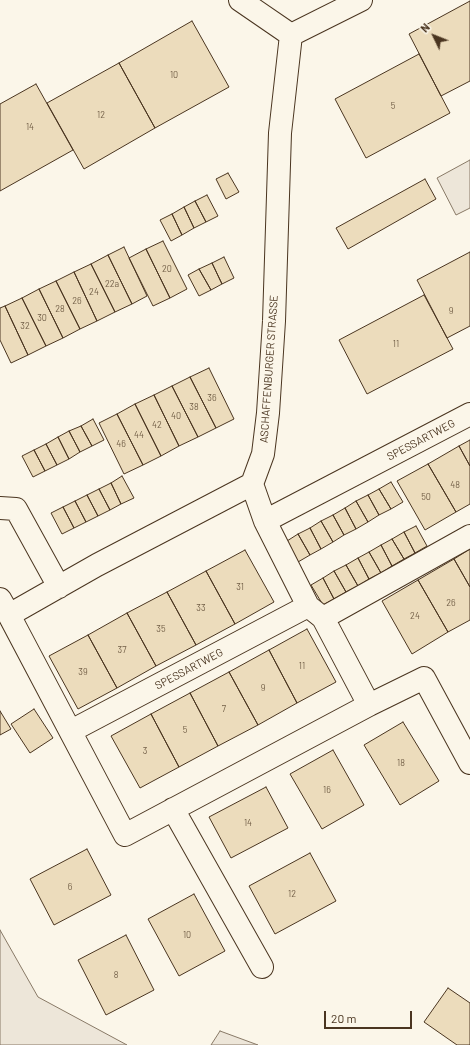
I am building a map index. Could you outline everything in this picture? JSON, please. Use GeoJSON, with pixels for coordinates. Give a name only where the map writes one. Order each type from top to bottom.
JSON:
{"type":"FeatureCollection","features":[{"type":"Feature","properties":{"kind":"street"},"geometry":{"type":"LineString","coordinates":[[240,0],[291,35],[362,0]]}},
{"type":"Feature","properties":{"kind":"street","name":"ASCHAFFENBURGER STRASSE"},"geometry":{"type":"LineString","coordinates":[[252,484],[263,454],[268,413],[274,321],[280,133],[291,35]]}},
{"type":"Feature","properties":{"kind":"street","name":"SPESSARTWEG"},"geometry":{"type":"LineString","coordinates":[[265,521],[470,414]]}},
{"type":"Feature","properties":{"kind":"street"},"geometry":{"type":"LineString","coordinates":[[369,705],[265,521],[252,484],[59,587],[5,607],[125,835],[369,705],[424,678],[470,764]]}},
{"type":"Feature","properties":{"kind":"street"},"geometry":{"type":"LineString","coordinates":[[0,508],[16,509],[59,587]]}},
{"type":"Feature","properties":{"kind":"street","name":"SPESSARTWEG"},"geometry":{"type":"LineString","coordinates":[[70,731],[470,536]]}},
{"type":"Feature","properties":{"kind":"street"},"geometry":{"type":"LineString","coordinates":[[173,809],[262,967]]}},
{"type":"Feature","properties":{"kind":"shaded area"},"geometry":{"type":"Polygon","coordinates":[[[470,160],[470,208],[456,215],[437,178],[470,160]]]}},
{"type":"Feature","properties":{"kind":"shaded area"},"geometry":{"type":"Polygon","coordinates":[[[0,930],[38,997],[127,1045],[0,1045],[0,930]]]}},
{"type":"Feature","properties":{"kind":"shaded area"},"geometry":{"type":"Polygon","coordinates":[[[220,1031],[258,1045],[211,1045],[220,1031]]]}},
{"type":"Feature","properties":{"kind":"building"},"geometry":{"type":"Polygon","coordinates":[[[470,1],[470,81],[441,96],[409,34],[470,1]]]}},
{"type":"Feature","properties":{"kind":"building"},"geometry":{"type":"Polygon","coordinates":[[[192,21],[229,87],[155,128],[119,63],[192,21]]]}},
{"type":"Feature","properties":{"kind":"building"},"geometry":{"type":"Polygon","coordinates":[[[419,54],[450,113],[366,158],[335,99],[419,54]]]}},
{"type":"Feature","properties":{"kind":"building"},"geometry":{"type":"Polygon","coordinates":[[[119,63],[155,128],[84,169],[47,103],[119,63]]]}},
{"type":"Feature","properties":{"kind":"building"},"geometry":{"type":"Polygon","coordinates":[[[36,84],[73,150],[0,191],[0,104],[36,84]]]}},
{"type":"Feature","properties":{"kind":"building"},"geometry":{"type":"Polygon","coordinates":[[[228,173],[239,192],[226,199],[216,179],[228,173]]]}},
{"type":"Feature","properties":{"kind":"building"},"geometry":{"type":"Polygon","coordinates":[[[425,179],[436,199],[348,249],[336,228],[425,179]]]}},
{"type":"Feature","properties":{"kind":"building"},"geometry":{"type":"Polygon","coordinates":[[[207,195],[218,216],[206,222],[195,201],[207,195]]]}},
{"type":"Feature","properties":{"kind":"building"},"geometry":{"type":"Polygon","coordinates":[[[195,201],[206,222],[194,228],[184,207],[195,201]]]}},
{"type":"Feature","properties":{"kind":"building"},"geometry":{"type":"Polygon","coordinates":[[[184,207],[194,228],[182,235],[172,214],[184,207]]]}},
{"type":"Feature","properties":{"kind":"building"},"geometry":{"type":"Polygon","coordinates":[[[172,214],[182,235],[171,241],[160,220],[172,214]]]}},
{"type":"Feature","properties":{"kind":"building"},"geometry":{"type":"Polygon","coordinates":[[[163,241],[187,289],[170,298],[146,249],[163,241]]]}},
{"type":"Feature","properties":{"kind":"building"},"geometry":{"type":"Polygon","coordinates":[[[124,247],[147,296],[132,304],[108,255],[124,247]]]}},
{"type":"Feature","properties":{"kind":"building"},"geometry":{"type":"Polygon","coordinates":[[[146,249],[170,298],[153,306],[129,258],[146,249]]]}},
{"type":"Feature","properties":{"kind":"building"},"geometry":{"type":"Polygon","coordinates":[[[470,252],[470,326],[447,338],[417,280],[470,252]]]}},
{"type":"Feature","properties":{"kind":"building"},"geometry":{"type":"Polygon","coordinates":[[[108,255],[132,304],[115,312],[91,264],[108,255]]]}},
{"type":"Feature","properties":{"kind":"building"},"geometry":{"type":"Polygon","coordinates":[[[224,257],[234,278],[222,284],[212,263],[224,257]]]}},
{"type":"Feature","properties":{"kind":"building"},"geometry":{"type":"Polygon","coordinates":[[[212,263],[222,284],[211,290],[199,269],[212,263]]]}},
{"type":"Feature","properties":{"kind":"building"},"geometry":{"type":"Polygon","coordinates":[[[91,264],[115,312],[97,321],[74,272],[91,264]]]}},
{"type":"Feature","properties":{"kind":"building"},"geometry":{"type":"Polygon","coordinates":[[[199,269],[211,290],[199,296],[188,275],[199,269]]]}},
{"type":"Feature","properties":{"kind":"building"},"geometry":{"type":"Polygon","coordinates":[[[74,272],[97,321],[80,329],[56,281],[74,272]]]}},
{"type":"Feature","properties":{"kind":"building"},"geometry":{"type":"Polygon","coordinates":[[[56,281],[80,329],[63,338],[39,289],[56,281]]]}},
{"type":"Feature","properties":{"kind":"building"},"geometry":{"type":"Polygon","coordinates":[[[39,289],[63,338],[46,346],[22,298],[39,289]]]}},
{"type":"Feature","properties":{"kind":"building"},"geometry":{"type":"Polygon","coordinates":[[[424,295],[453,349],[367,394],[339,340],[424,295]]]}},
{"type":"Feature","properties":{"kind":"building"},"geometry":{"type":"Polygon","coordinates":[[[22,298],[46,346],[28,355],[5,306],[22,298]]]}},
{"type":"Feature","properties":{"kind":"building"},"geometry":{"type":"Polygon","coordinates":[[[5,306],[28,355],[11,363],[0,340],[0,308],[5,306]]]}},
{"type":"Feature","properties":{"kind":"building"},"geometry":{"type":"Polygon","coordinates":[[[209,368],[234,419],[216,428],[190,377],[209,368]]]}},
{"type":"Feature","properties":{"kind":"building"},"geometry":{"type":"Polygon","coordinates":[[[190,377],[216,428],[198,437],[172,386],[190,377]]]}},
{"type":"Feature","properties":{"kind":"building"},"geometry":{"type":"Polygon","coordinates":[[[172,386],[198,437],[179,446],[154,395],[172,386]]]}},
{"type":"Feature","properties":{"kind":"building"},"geometry":{"type":"Polygon","coordinates":[[[154,395],[179,446],[161,456],[135,404],[154,395]]]}},
{"type":"Feature","properties":{"kind":"building"},"geometry":{"type":"Polygon","coordinates":[[[135,404],[161,456],[143,465],[117,414],[135,404]]]}},
{"type":"Feature","properties":{"kind":"building"},"geometry":{"type":"Polygon","coordinates":[[[117,414],[143,465],[124,474],[99,423],[117,414]]]}},
{"type":"Feature","properties":{"kind":"building"},"geometry":{"type":"Polygon","coordinates":[[[93,419],[104,440],[92,446],[81,426],[93,419]]]}},
{"type":"Feature","properties":{"kind":"building"},"geometry":{"type":"Polygon","coordinates":[[[81,426],[92,446],[80,452],[69,431],[81,426]]]}},
{"type":"Feature","properties":{"kind":"building"},"geometry":{"type":"Polygon","coordinates":[[[69,431],[80,452],[69,459],[58,437],[69,431]]]}},
{"type":"Feature","properties":{"kind":"building"},"geometry":{"type":"Polygon","coordinates":[[[58,437],[69,459],[57,465],[46,444],[58,437]]]}},
{"type":"Feature","properties":{"kind":"building"},"geometry":{"type":"Polygon","coordinates":[[[470,440],[470,466],[459,446],[470,440]]]}},
{"type":"Feature","properties":{"kind":"building"},"geometry":{"type":"Polygon","coordinates":[[[46,444],[57,465],[45,471],[34,450],[46,444]]]}},
{"type":"Feature","properties":{"kind":"building"},"geometry":{"type":"Polygon","coordinates":[[[459,446],[470,466],[470,504],[456,512],[428,464],[459,446]]]}},
{"type":"Feature","properties":{"kind":"building"},"geometry":{"type":"Polygon","coordinates":[[[34,450],[45,471],[33,477],[22,456],[34,450]]]}},
{"type":"Feature","properties":{"kind":"building"},"geometry":{"type":"Polygon","coordinates":[[[428,464],[456,512],[425,530],[397,481],[428,464]]]}},
{"type":"Feature","properties":{"kind":"building"},"geometry":{"type":"Polygon","coordinates":[[[122,476],[134,498],[121,504],[111,483],[122,476]]]}},
{"type":"Feature","properties":{"kind":"building"},"geometry":{"type":"Polygon","coordinates":[[[391,482],[403,502],[391,509],[379,489],[391,482]]]}},
{"type":"Feature","properties":{"kind":"building"},"geometry":{"type":"Polygon","coordinates":[[[111,483],[121,504],[110,510],[99,489],[111,483]]]}},
{"type":"Feature","properties":{"kind":"building"},"geometry":{"type":"Polygon","coordinates":[[[99,489],[110,510],[98,516],[87,495],[99,489]]]}},
{"type":"Feature","properties":{"kind":"building"},"geometry":{"type":"Polygon","coordinates":[[[379,489],[391,509],[379,515],[368,495],[379,489]]]}},
{"type":"Feature","properties":{"kind":"building"},"geometry":{"type":"Polygon","coordinates":[[[87,495],[98,516],[86,522],[75,501],[87,495]]]}},
{"type":"Feature","properties":{"kind":"building"},"geometry":{"type":"Polygon","coordinates":[[[368,495],[379,515],[368,522],[356,501],[368,495]]]}},
{"type":"Feature","properties":{"kind":"building"},"geometry":{"type":"Polygon","coordinates":[[[75,501],[86,522],[74,528],[63,507],[75,501]]]}},
{"type":"Feature","properties":{"kind":"building"},"geometry":{"type":"Polygon","coordinates":[[[356,501],[368,522],[356,529],[345,508],[356,501]]]}},
{"type":"Feature","properties":{"kind":"building"},"geometry":{"type":"Polygon","coordinates":[[[63,507],[74,528],[62,534],[51,513],[63,507]]]}},
{"type":"Feature","properties":{"kind":"building"},"geometry":{"type":"Polygon","coordinates":[[[345,508],[356,529],[344,535],[333,515],[345,508]]]}},
{"type":"Feature","properties":{"kind":"building"},"geometry":{"type":"Polygon","coordinates":[[[333,515],[344,535],[333,542],[321,521],[333,515]]]}},
{"type":"Feature","properties":{"kind":"building"},"geometry":{"type":"Polygon","coordinates":[[[321,521],[333,542],[321,549],[310,528],[321,521]]]}},
{"type":"Feature","properties":{"kind":"building"},"geometry":{"type":"Polygon","coordinates":[[[416,526],[427,546],[415,553],[404,532],[416,526]]]}},
{"type":"Feature","properties":{"kind":"building"},"geometry":{"type":"Polygon","coordinates":[[[310,528],[321,549],[310,555],[298,534],[310,528]]]}},
{"type":"Feature","properties":{"kind":"building"},"geometry":{"type":"Polygon","coordinates":[[[404,532],[415,553],[404,559],[392,539],[404,532]]]}},
{"type":"Feature","properties":{"kind":"building"},"geometry":{"type":"Polygon","coordinates":[[[298,534],[310,555],[298,562],[287,541],[298,534]]]}},
{"type":"Feature","properties":{"kind":"building"},"geometry":{"type":"Polygon","coordinates":[[[392,539],[404,559],[392,566],[381,545],[392,539]]]}},
{"type":"Feature","properties":{"kind":"building"},"geometry":{"type":"Polygon","coordinates":[[[381,545],[392,566],[381,573],[369,552],[381,545]]]}},
{"type":"Feature","properties":{"kind":"building"},"geometry":{"type":"Polygon","coordinates":[[[470,549],[470,587],[454,559],[470,549]]]}},
{"type":"Feature","properties":{"kind":"building"},"geometry":{"type":"Polygon","coordinates":[[[245,550],[274,602],[235,624],[206,571],[245,550]]]}},
{"type":"Feature","properties":{"kind":"building"},"geometry":{"type":"Polygon","coordinates":[[[369,552],[381,573],[369,579],[358,558],[369,552]]]}},
{"type":"Feature","properties":{"kind":"building"},"geometry":{"type":"Polygon","coordinates":[[[358,558],[369,579],[358,586],[346,565],[358,558]]]}},
{"type":"Feature","properties":{"kind":"building"},"geometry":{"type":"Polygon","coordinates":[[[454,559],[470,587],[470,620],[448,632],[418,580],[454,559]]]}},
{"type":"Feature","properties":{"kind":"building"},"geometry":{"type":"Polygon","coordinates":[[[346,565],[358,586],[346,592],[334,571],[346,565]]]}},
{"type":"Feature","properties":{"kind":"building"},"geometry":{"type":"Polygon","coordinates":[[[206,571],[235,624],[196,645],[167,592],[206,571]]]}},
{"type":"Feature","properties":{"kind":"building"},"geometry":{"type":"Polygon","coordinates":[[[334,571],[346,592],[334,599],[323,578],[334,571]]]}},
{"type":"Feature","properties":{"kind":"building"},"geometry":{"type":"Polygon","coordinates":[[[323,578],[334,599],[323,605],[311,585],[323,578]]]}},
{"type":"Feature","properties":{"kind":"building"},"geometry":{"type":"Polygon","coordinates":[[[418,580],[448,632],[412,654],[382,601],[418,580]]]}},
{"type":"Feature","properties":{"kind":"building"},"geometry":{"type":"Polygon","coordinates":[[[167,592],[196,645],[156,666],[127,613],[167,592]]]}},
{"type":"Feature","properties":{"kind":"building"},"geometry":{"type":"Polygon","coordinates":[[[127,613],[156,666],[117,688],[88,635],[127,613]]]}},
{"type":"Feature","properties":{"kind":"building"},"geometry":{"type":"Polygon","coordinates":[[[307,629],[336,682],[297,703],[269,650],[307,629]]]}},
{"type":"Feature","properties":{"kind":"building"},"geometry":{"type":"Polygon","coordinates":[[[88,635],[117,688],[78,709],[49,656],[88,635]]]}},
{"type":"Feature","properties":{"kind":"building"},"geometry":{"type":"Polygon","coordinates":[[[269,650],[297,703],[258,725],[229,672],[269,650]]]}},
{"type":"Feature","properties":{"kind":"building"},"geometry":{"type":"Polygon","coordinates":[[[229,672],[258,725],[218,746],[190,693],[229,672]]]}},
{"type":"Feature","properties":{"kind":"building"},"geometry":{"type":"Polygon","coordinates":[[[190,693],[218,746],[179,767],[151,714],[190,693]]]}},
{"type":"Feature","properties":{"kind":"building"},"geometry":{"type":"Polygon","coordinates":[[[34,709],[53,738],[30,753],[11,724],[34,709]]]}},
{"type":"Feature","properties":{"kind":"building"},"geometry":{"type":"Polygon","coordinates":[[[0,711],[11,729],[0,735],[0,711]]]}},
{"type":"Feature","properties":{"kind":"building"},"geometry":{"type":"Polygon","coordinates":[[[151,714],[179,767],[140,788],[111,736],[151,714]]]}},
{"type":"Feature","properties":{"kind":"building"},"geometry":{"type":"Polygon","coordinates":[[[403,722],[439,781],[400,805],[364,745],[403,722]]]}},
{"type":"Feature","properties":{"kind":"building"},"geometry":{"type":"Polygon","coordinates":[[[333,750],[364,805],[322,829],[290,774],[333,750]]]}},
{"type":"Feature","properties":{"kind":"building"},"geometry":{"type":"Polygon","coordinates":[[[266,787],[288,828],[231,858],[209,817],[266,787]]]}},
{"type":"Feature","properties":{"kind":"building"},"geometry":{"type":"Polygon","coordinates":[[[87,849],[111,895],[54,925],[30,879],[87,849]]]}},
{"type":"Feature","properties":{"kind":"building"},"geometry":{"type":"Polygon","coordinates":[[[310,853],[336,901],[275,934],[249,886],[310,853]]]}},
{"type":"Feature","properties":{"kind":"building"},"geometry":{"type":"Polygon","coordinates":[[[194,894],[225,951],[179,976],[148,919],[194,894]]]}},
{"type":"Feature","properties":{"kind":"building"},"geometry":{"type":"Polygon","coordinates":[[[126,935],[154,990],[106,1015],[78,960],[126,935]]]}},
{"type":"Feature","properties":{"kind":"building"},"geometry":{"type":"Polygon","coordinates":[[[448,988],[470,1003],[470,1045],[457,1045],[424,1022],[448,988]]]}}]}
